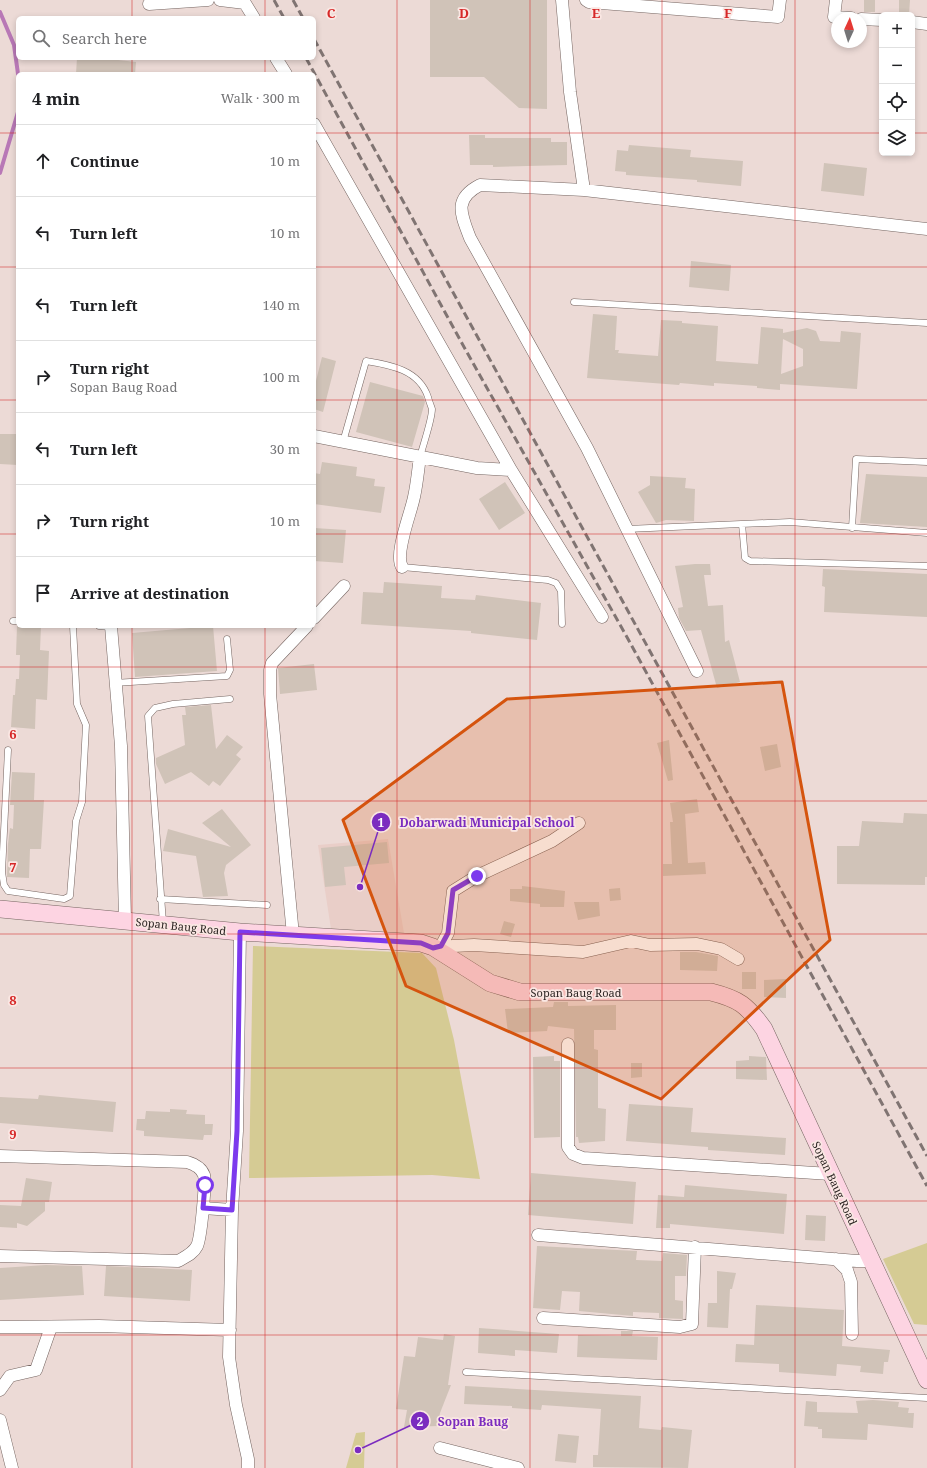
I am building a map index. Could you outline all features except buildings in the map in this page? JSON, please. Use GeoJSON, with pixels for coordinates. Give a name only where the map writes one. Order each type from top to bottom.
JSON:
{"type":"FeatureCollection","features":[{"type":"Feature","properties":{"kind":"street"},"geometry":{"type":"LineString","coordinates":[[149,4],[208,0]]}},
{"type":"Feature","properties":{"kind":"street"},"geometry":{"type":"LineString","coordinates":[[220,0],[244,2],[253,16]]}},
{"type":"Feature","properties":{"kind":"street"},"geometry":{"type":"LineString","coordinates":[[562,0],[570,92],[584,190]]}},
{"type":"Feature","properties":{"kind":"street"},"geometry":{"type":"LineString","coordinates":[[586,0],[589,2],[778,17],[780,0]]}},
{"type":"Feature","properties":{"kind":"street"},"geometry":{"type":"LineString","coordinates":[[835,12],[836,0]]}},
{"type":"Feature","properties":{"kind":"street"},"geometry":{"type":"LineString","coordinates":[[867,19],[879,20]]}},
{"type":"Feature","properties":{"kind":"street"},"geometry":{"type":"LineString","coordinates":[[915,22],[927,24]]}},
{"type":"Feature","properties":{"kind":"street"},"geometry":{"type":"LineString","coordinates":[[277,60],[285,72]]}},
{"type":"Feature","properties":{"kind":"street"},"geometry":{"type":"LineString","coordinates":[[316,128],[511,470],[602,618]]}},
{"type":"Feature","properties":{"kind":"street"},"geometry":{"type":"LineString","coordinates":[[697,671],[587,448],[470,238],[462,217],[461,204],[468,191],[480,184],[584,190],[927,229]]}},
{"type":"Feature","properties":{"kind":"street"},"geometry":{"type":"LineString","coordinates":[[316,436],[477,468],[511,470]]}},
{"type":"Feature","properties":{"kind":"street"},"geometry":{"type":"LineString","coordinates":[[402,567],[400,562],[402,542],[414,497],[420,457]]}},
{"type":"Feature","properties":{"kind":"street"},"geometry":{"type":"LineString","coordinates":[[316,616],[344,586]]}},
{"type":"Feature","properties":{"kind":"street"},"geometry":{"type":"LineString","coordinates":[[107,628],[120,746],[126,920]]}},
{"type":"Feature","properties":{"kind":"street"},"geometry":{"type":"LineString","coordinates":[[293,935],[270,694],[270,670],[272,663],[305,628]]}},
{"type":"Feature","properties":{"kind":"street"},"geometry":{"type":"LineString","coordinates":[[437,947],[448,933],[453,890],[477,876],[552,841],[579,823]]}},
{"type":"Feature","properties":{"kind":"street","name":"Sopan Baug Road"},"geometry":{"type":"LineString","coordinates":[[0,909],[240,932],[421,943],[437,947],[490,983],[520,992],[711,992],[732,997],[751,1010],[764,1028],[830,1174],[873,1261],[927,1380]]}},
{"type":"Feature","properties":{"kind":"street"},"geometry":{"type":"LineString","coordinates":[[240,932],[237,1131],[232,1210],[229,1357],[231,1378],[248,1459],[248,1468]]}},
{"type":"Feature","properties":{"kind":"street"},"geometry":{"type":"LineString","coordinates":[[437,947],[474,945],[583,952],[631,941],[650,945],[697,944],[721,949],[738,959]]}},
{"type":"Feature","properties":{"kind":"street"},"geometry":{"type":"LineString","coordinates":[[568,1044],[568,1147],[573,1154],[583,1158],[830,1174]]}},
{"type":"Feature","properties":{"kind":"street"},"geometry":{"type":"LineString","coordinates":[[0,1156],[187,1162],[196,1165],[203,1174],[205,1185],[198,1245],[190,1254],[178,1261],[0,1256]]}},
{"type":"Feature","properties":{"kind":"street"},"geometry":{"type":"LineString","coordinates":[[203,1208],[232,1210]]}},
{"type":"Feature","properties":{"kind":"street"},"geometry":{"type":"LineString","coordinates":[[538,1235],[873,1261]]}},
{"type":"Feature","properties":{"kind":"street"},"geometry":{"type":"LineString","coordinates":[[543,1318],[680,1327],[692,1324],[695,1247]]}},
{"type":"Feature","properties":{"kind":"street"},"geometry":{"type":"LineString","coordinates":[[836,1259],[847,1270],[851,1282],[852,1334]]}},
{"type":"Feature","properties":{"kind":"street"},"geometry":{"type":"LineString","coordinates":[[0,1327],[99,1326],[230,1330]]}},
{"type":"Feature","properties":{"kind":"street"},"geometry":{"type":"LineString","coordinates":[[0,1390],[10,1376],[36,1370],[51,1327]]}},
{"type":"Feature","properties":{"kind":"street"},"geometry":{"type":"LineString","coordinates":[[0,1420],[12,1468]]}},
{"type":"Feature","properties":{"kind":"street"},"geometry":{"type":"LineString","coordinates":[[440,1448],[518,1468]]}},
{"type":"Feature","properties":{"kind":"lane"},"geometry":{"type":"LineString","coordinates":[[574,302],[927,322]]}},
{"type":"Feature","properties":{"kind":"lane"},"geometry":{"type":"LineString","coordinates":[[343,442],[366,361],[384,364],[402,369],[416,378],[426,392],[432,409],[420,457]]}},
{"type":"Feature","properties":{"kind":"lane"},"geometry":{"type":"LineString","coordinates":[[852,528],[856,459],[927,462]]}},
{"type":"Feature","properties":{"kind":"lane"},"geometry":{"type":"LineString","coordinates":[[627,529],[790,522],[927,533]]}},
{"type":"Feature","properties":{"kind":"lane"},"geometry":{"type":"LineString","coordinates":[[742,524],[744,558],[746,560],[927,566]]}},
{"type":"Feature","properties":{"kind":"lane"},"geometry":{"type":"LineString","coordinates":[[402,567],[548,580],[556,583],[561,591],[562,624]]}},
{"type":"Feature","properties":{"kind":"lane"},"geometry":{"type":"LineString","coordinates":[[8,750],[2,872],[4,886],[8,891],[64,899],[70,896],[76,821],[82,802],[86,725],[76,704],[73,628]]}},
{"type":"Feature","properties":{"kind":"lane"},"geometry":{"type":"LineString","coordinates":[[114,683],[227,676],[230,670],[227,639]]}},
{"type":"Feature","properties":{"kind":"lane"},"geometry":{"type":"LineString","coordinates":[[163,924],[148,716],[155,708],[173,704],[230,699]]}},
{"type":"Feature","properties":{"kind":"lane"},"geometry":{"type":"LineString","coordinates":[[160,899],[267,905]]}},
{"type":"Feature","properties":{"kind":"lane"},"geometry":{"type":"LineString","coordinates":[[466,1372],[927,1398]]}},
{"type":"Feature","properties":{"kind":"highlighted area"},"geometry":{"type":"Polygon","coordinates":[[[782,682],[830,940],[661,1099],[406,986],[343,820],[507,699],[782,682]]]}},
{"type":"Feature","properties":{"kind":"shaded area"},"geometry":{"type":"Polygon","coordinates":[[[388,839],[404,933],[331,929],[318,845],[388,839]]]}},
{"type":"Feature","properties":{"kind":"shaded area"},"geometry":{"type":"Polygon","coordinates":[[[253,946],[422,953],[436,968],[454,1040],[480,1179],[432,1175],[249,1178],[253,946]]]}},
{"type":"Feature","properties":{"kind":"shaded area"},"geometry":{"type":"Polygon","coordinates":[[[927,1243],[927,1325],[914,1324],[883,1259],[927,1243]]]}},
{"type":"Feature","properties":{"kind":"shaded area"},"geometry":{"type":"Polygon","coordinates":[[[365,1432],[364,1468],[346,1468],[356,1433],[365,1432]]]}},
{"type":"Feature","properties":{"kind":"waterway"},"geometry":{"type":"LineString","coordinates":[[0,12],[14,45],[16,60]]}},
{"type":"Feature","properties":{"kind":"waterway"},"geometry":{"type":"LineString","coordinates":[[16,60],[18,72]]}},
{"type":"Feature","properties":{"kind":"waterway"},"geometry":{"type":"LineString","coordinates":[[0,173],[16,119]]}},
{"type":"Feature","properties":{"kind":"railway"},"geometry":{"type":"LineString","coordinates":[[274,0],[283,16]]}},
{"type":"Feature","properties":{"kind":"railway"},"geometry":{"type":"LineString","coordinates":[[293,0],[302,16]]}},
{"type":"Feature","properties":{"kind":"railway"},"geometry":{"type":"LineString","coordinates":[[316,43],[927,1156]]}},
{"type":"Feature","properties":{"kind":"railway"},"geometry":{"type":"LineString","coordinates":[[307,60],[314,72]]}},
{"type":"Feature","properties":{"kind":"railway"},"geometry":{"type":"LineString","coordinates":[[316,76],[464,347],[628,639],[927,1186]]}},
{"type":"Feature","properties":{"kind":"place","name":"Dobarwadi Municipal School"},"geometry":{"type":"Point","coordinates":[360,887]}},
{"type":"Feature","properties":{"kind":"place","name":"Sopan Baug"},"geometry":{"type":"Point","coordinates":[358,1450]}},
{"type":"Feature","properties":{"kind":"route"},"geometry":{"type":"LineString","coordinates":[[205,1185],[203,1208],[232,1210],[237,1131],[240,932],[421,943],[433,948],[441,946],[448,933],[453,890],[477,876]]}}]}
